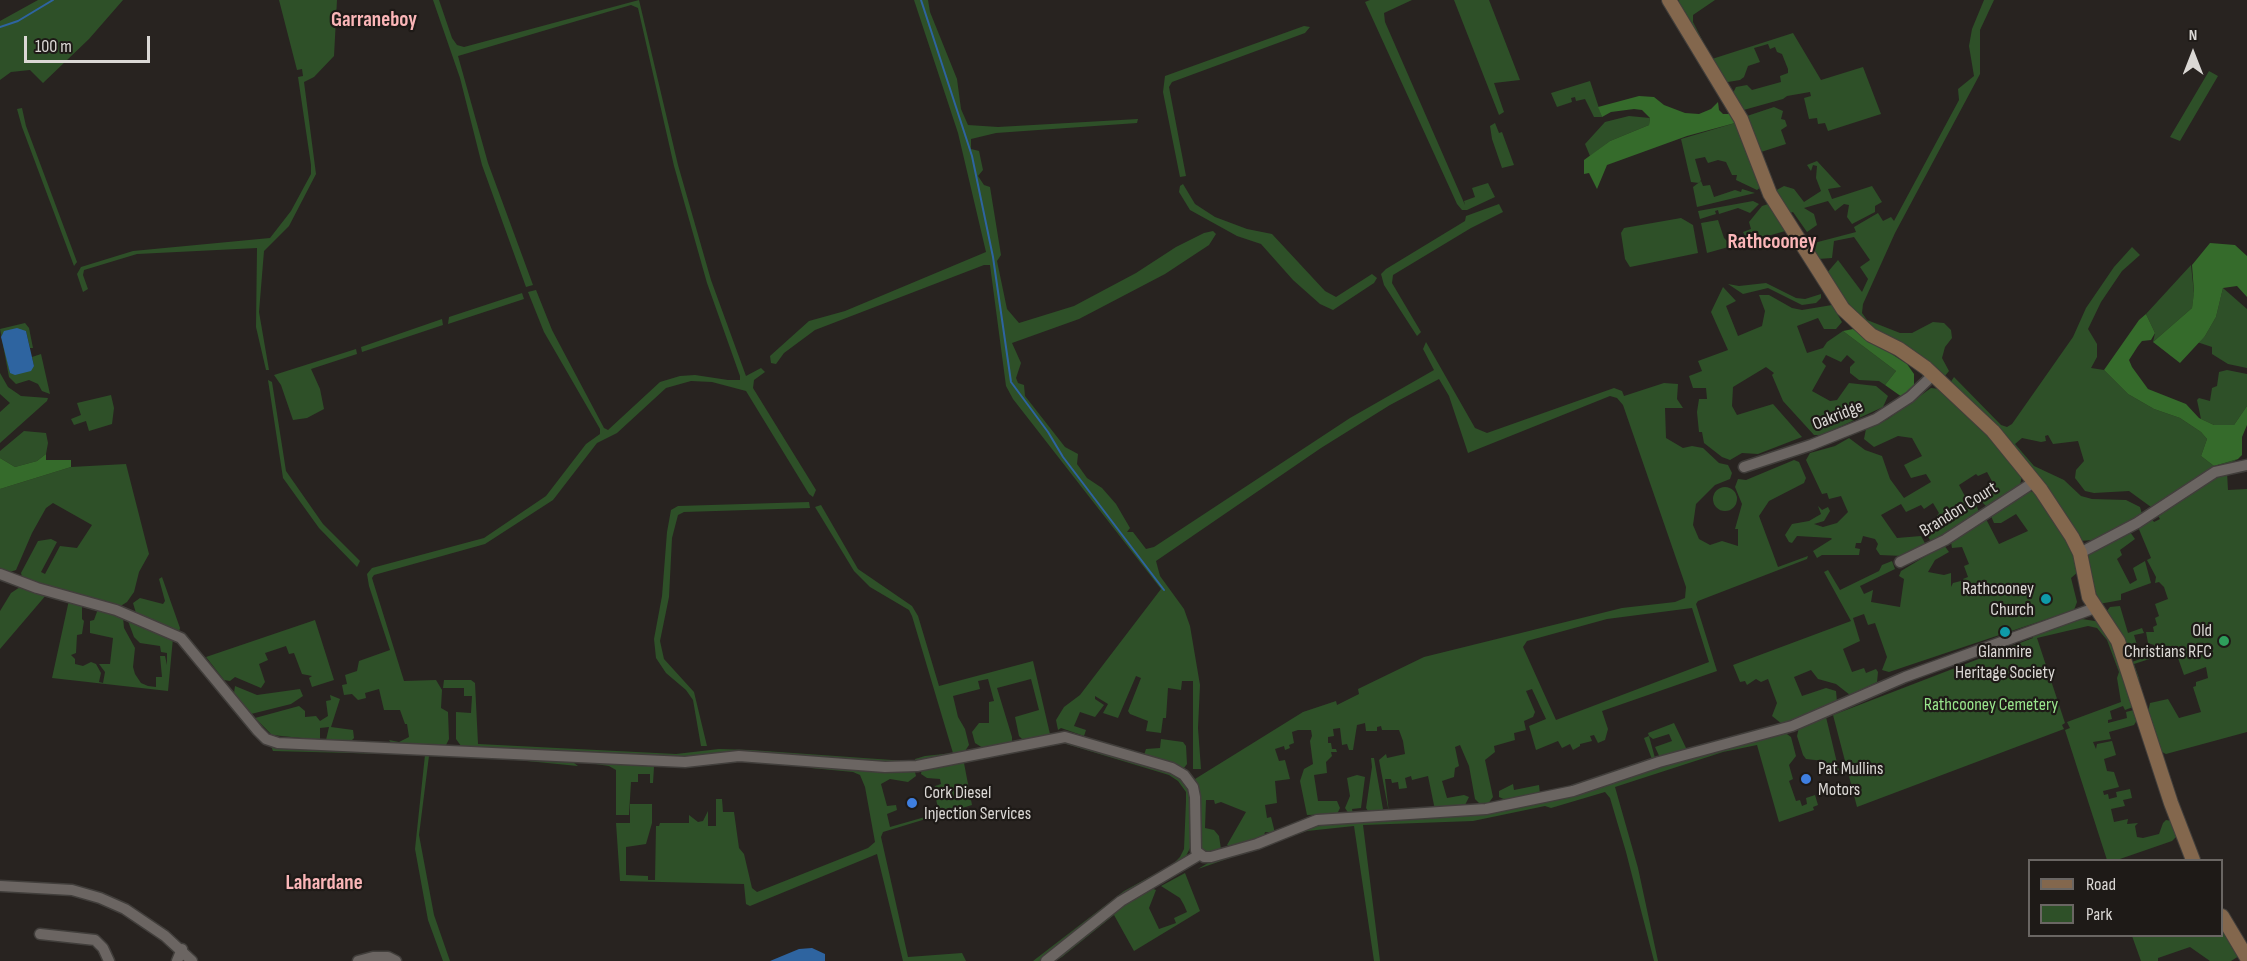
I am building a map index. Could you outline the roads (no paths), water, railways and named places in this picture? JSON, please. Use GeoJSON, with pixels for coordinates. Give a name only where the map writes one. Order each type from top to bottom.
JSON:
{"type":"FeatureCollection","features":[{"type":"Feature","properties":{"kind":"street"},"geometry":{"type":"LineString","coordinates":[[1669,0],[1741,119],[1770,194],[1834,296],[1861,328],[1912,357],[1997,435],[2034,482],[2080,553],[2086,590],[2095,608],[2107,622],[2118,641],[2192,859]]}},
{"type":"Feature","properties":{"kind":"street","name":"Oakridge"},"geometry":{"type":"LineString","coordinates":[[1743,467],[1811,445],[1876,419],[1911,397],[1934,375]]}},
{"type":"Feature","properties":{"kind":"street"},"geometry":{"type":"LineString","coordinates":[[2080,553],[2138,523],[2215,472],[2247,465]]}},
{"type":"Feature","properties":{"kind":"street","name":"Brandon Court"},"geometry":{"type":"LineString","coordinates":[[1900,562],[1945,540],[2034,482]]}},
{"type":"Feature","properties":{"kind":"street"},"geometry":{"type":"LineString","coordinates":[[0,574],[37,588],[116,610],[181,638],[258,731],[266,739],[278,743],[686,762],[739,756],[885,767],[917,766],[1065,737],[1172,768],[1184,775],[1193,787],[1195,797],[1194,845],[1199,855]]}},
{"type":"Feature","properties":{"kind":"street"},"geometry":{"type":"LineString","coordinates":[[1046,961],[1121,901],[1199,855],[1211,857],[1246,847],[1317,820],[1480,810],[1573,791],[1659,762],[1792,726],[1905,677],[2095,608]]}},
{"type":"Feature","properties":{"kind":"street"},"geometry":{"type":"LineString","coordinates":[[0,886],[72,890],[100,898],[125,909],[182,949],[192,961]]}},
{"type":"Feature","properties":{"kind":"street"},"geometry":{"type":"LineString","coordinates":[[2223,918],[2247,958]]}},
{"type":"Feature","properties":{"kind":"street"},"geometry":{"type":"LineString","coordinates":[[40,934],[95,940],[103,948],[109,961]]}},
{"type":"Feature","properties":{"kind":"street"},"geometry":{"type":"LineString","coordinates":[[177,961],[182,949]]}},
{"type":"Feature","properties":{"kind":"street"},"geometry":{"type":"LineString","coordinates":[[358,961],[373,957],[388,957],[396,961]]}},
{"type":"Feature","properties":{"kind":"water"},"geometry":{"type":"Polygon","coordinates":[[[17,328],[26,331],[34,366],[31,371],[15,375],[10,373],[1,337],[4,331],[17,328]]]}},
{"type":"Feature","properties":{"kind":"water"},"geometry":{"type":"Polygon","coordinates":[[[812,948],[825,954],[825,961],[770,961],[799,949],[812,948]]]}},
{"type":"Feature","properties":{"kind":"waterway"},"geometry":{"type":"LineString","coordinates":[[0,27],[18,21],[53,0]]}},
{"type":"Feature","properties":{"kind":"waterway"},"geometry":{"type":"LineString","coordinates":[[921,0],[972,156],[993,257],[1011,382],[1048,432],[1063,457],[1164,590]]}},
{"type":"Feature","properties":{"kind":"place","name":"Rathcooney Church"},"geometry":{"type":"Point","coordinates":[2046,599]}},
{"type":"Feature","properties":{"kind":"place","name":"Glanmire Heritage Society"},"geometry":{"type":"Point","coordinates":[2005,632]}},
{"type":"Feature","properties":{"kind":"place","name":"Old Christians RFC"},"geometry":{"type":"Point","coordinates":[2224,641]}},
{"type":"Feature","properties":{"kind":"place","name":"Pat Mullins Motors"},"geometry":{"type":"Point","coordinates":[1806,779]}},
{"type":"Feature","properties":{"kind":"place","name":"Cork Diesel Injection Services"},"geometry":{"type":"Point","coordinates":[912,803]}},
{"type":"Feature","properties":{"kind":"district","name":"Garraneboy"},"geometry":{"type":"Point","coordinates":[374,21]}},
{"type":"Feature","properties":{"kind":"district","name":"Rathcooney"},"geometry":{"type":"Point","coordinates":[1772,243]}},
{"type":"Feature","properties":{"kind":"district","name":"Lahardane"},"geometry":{"type":"Point","coordinates":[324,884]}},
{"type":"Feature","properties":{"kind":"park label","name":"Rathcooney Cemetery"},"geometry":{"type":"Point","coordinates":[1991,705]}}]}
